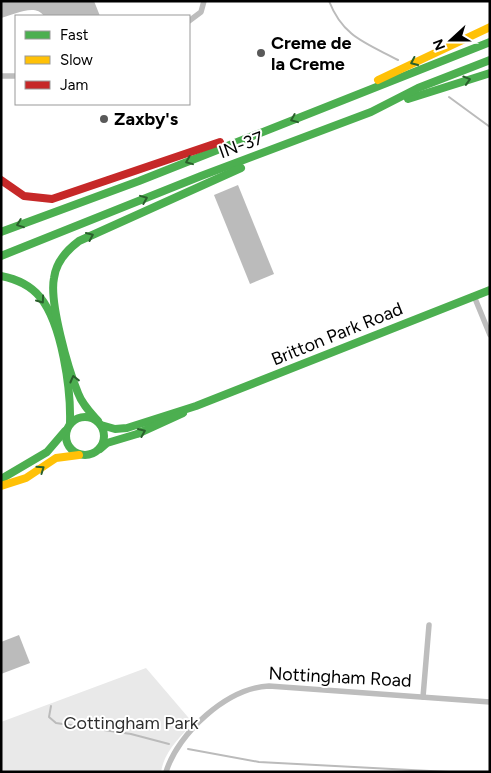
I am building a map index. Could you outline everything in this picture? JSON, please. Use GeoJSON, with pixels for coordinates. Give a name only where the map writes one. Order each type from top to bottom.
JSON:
{"type":"FeatureCollection","features":[{"type":"Feature","properties":{"kind":"main road"},"geometry":{"type":"LineString","coordinates":[[336,102],[370,83],[490,27]]}},
{"type":"Feature","properties":{"kind":"main road","name":"IN-37"},"geometry":{"type":"LineString","coordinates":[[1,232],[139,181],[490,42]]}},
{"type":"Feature","properties":{"kind":"main road","name":"IN-37"},"geometry":{"type":"LineString","coordinates":[[1,256],[201,176],[371,112],[418,88],[490,60]]}},
{"type":"Feature","properties":{"kind":"main road"},"geometry":{"type":"LineString","coordinates":[[371,112],[490,73]]}},
{"type":"Feature","properties":{"kind":"main road"},"geometry":{"type":"LineString","coordinates":[[1,486],[29,476],[56,458],[65,455],[86,455],[98,450],[104,439],[99,423],[84,405],[78,394],[53,294],[54,275],[63,256],[72,246],[84,238],[317,133]]}},
{"type":"Feature","properties":{"kind":"main road"},"geometry":{"type":"LineString","coordinates":[[1,180],[13,190],[27,196],[52,199],[220,142],[251,136]]}},
{"type":"Feature","properties":{"kind":"main road"},"geometry":{"type":"LineString","coordinates":[[1,276],[25,284],[46,306],[70,398],[66,442],[74,452],[80,455]]}},
{"type":"Feature","properties":{"kind":"main road","name":"Britton Park Road"},"geometry":{"type":"LineString","coordinates":[[99,423],[115,429],[127,428],[196,406],[490,290]]}},
{"type":"Feature","properties":{"kind":"main road","name":"Britton Park Road"},"geometry":{"type":"LineString","coordinates":[[98,450],[107,443],[138,434],[196,406]]}},
{"type":"Feature","properties":{"kind":"main road"},"geometry":{"type":"LineString","coordinates":[[1,479],[47,452],[68,426],[80,417],[86,416],[99,423]]}},
{"type":"Feature","properties":{"kind":"street"},"geometry":{"type":"LineString","coordinates":[[190,20],[201,12],[204,1]]}},
{"type":"Feature","properties":{"kind":"street"},"geometry":{"type":"LineString","coordinates":[[1,76],[15,76]]}},
{"type":"Feature","properties":{"kind":"street"},"geometry":{"type":"LineString","coordinates":[[474,296],[490,335]]}},
{"type":"Feature","properties":{"kind":"street"},"geometry":{"type":"LineString","coordinates":[[424,697],[428,625]]}},
{"type":"Feature","properties":{"kind":"street","name":"Nottingham Road"},"geometry":{"type":"LineString","coordinates":[[166,772],[176,748],[192,730],[227,700],[250,689],[269,686],[490,702]]}},
{"type":"Feature","properties":{"kind":"green space","name":"Cottingham Park"},"geometry":{"type":"Polygon","coordinates":[[[146,668],[193,723],[169,751],[161,772],[1,772],[1,722],[146,668]]]}},
{"type":"Feature","properties":{"kind":"shaded area"},"geometry":{"type":"Polygon","coordinates":[[[1,1],[94,1],[100,15],[43,15],[35,10],[30,10],[1,18],[1,1]]]}},
{"type":"Feature","properties":{"kind":"shaded area"},"geometry":{"type":"Polygon","coordinates":[[[238,185],[274,274],[250,284],[214,195],[238,185]]]}},
{"type":"Feature","properties":{"kind":"shaded area"},"geometry":{"type":"Polygon","coordinates":[[[19,635],[30,663],[1,674],[1,642],[19,635]]]}},
{"type":"Feature","properties":{"kind":"waterway"},"geometry":{"type":"LineString","coordinates":[[329,1],[341,23],[357,38],[398,60]]}},
{"type":"Feature","properties":{"kind":"waterway"},"geometry":{"type":"LineString","coordinates":[[449,97],[490,127]]}},
{"type":"Feature","properties":{"kind":"waterway"},"geometry":{"type":"LineString","coordinates":[[51,706],[49,717],[56,723],[131,734],[169,744]]}},
{"type":"Feature","properties":{"kind":"waterway"},"geometry":{"type":"LineString","coordinates":[[188,749],[259,762],[449,772]]}},
{"type":"Feature","properties":{"kind":"traffic: fast"},"geometry":{"type":"LineString","coordinates":[[1,232],[139,181],[490,42]]}},
{"type":"Feature","properties":{"kind":"traffic: fast"},"geometry":{"type":"LineString","coordinates":[[1,256],[201,176],[371,112],[418,88],[490,60]]}},
{"type":"Feature","properties":{"kind":"traffic: fast"},"geometry":{"type":"LineString","coordinates":[[408,99],[490,73]]}},
{"type":"Feature","properties":{"kind":"traffic: fast"},"geometry":{"type":"LineString","coordinates":[[98,421],[86,408],[80,397],[60,336],[53,289],[55,272],[60,262],[66,252],[79,241],[241,168]]}},
{"type":"Feature","properties":{"kind":"traffic: fast"},"geometry":{"type":"LineString","coordinates":[[1,276],[27,286],[40,297],[48,309],[64,357],[69,393],[70,423]]}},
{"type":"Feature","properties":{"kind":"traffic: fast"},"geometry":{"type":"LineString","coordinates":[[101,425],[115,429],[127,428],[196,406],[490,290]]}},
{"type":"Feature","properties":{"kind":"traffic: fast"},"geometry":{"type":"LineString","coordinates":[[100,449],[107,443],[137,434],[183,413]]}},
{"type":"Feature","properties":{"kind":"traffic: fast"},"geometry":{"type":"LineString","coordinates":[[85,417],[99,422],[104,436],[99,450],[85,455],[71,450],[66,436],[71,422],[85,417]]}},
{"type":"Feature","properties":{"kind":"traffic: fast"},"geometry":{"type":"LineString","coordinates":[[1,479],[47,452],[65,431]]}},
{"type":"Feature","properties":{"kind":"traffic: slow"},"geometry":{"type":"LineString","coordinates":[[378,80],[490,27]]}},
{"type":"Feature","properties":{"kind":"traffic: slow"},"geometry":{"type":"LineString","coordinates":[[1,486],[26,478],[56,458],[79,455]]}},
{"type":"Feature","properties":{"kind":"traffic: jam"},"geometry":{"type":"LineString","coordinates":[[1,180],[24,196],[52,199],[220,142]]}},
{"type":"Feature","properties":{"kind":"place","name":"Creme de la Creme"},"geometry":{"type":"Point","coordinates":[261,53]}},
{"type":"Feature","properties":{"kind":"place","name":"Zaxby's"},"geometry":{"type":"Point","coordinates":[104,119]}}]}
